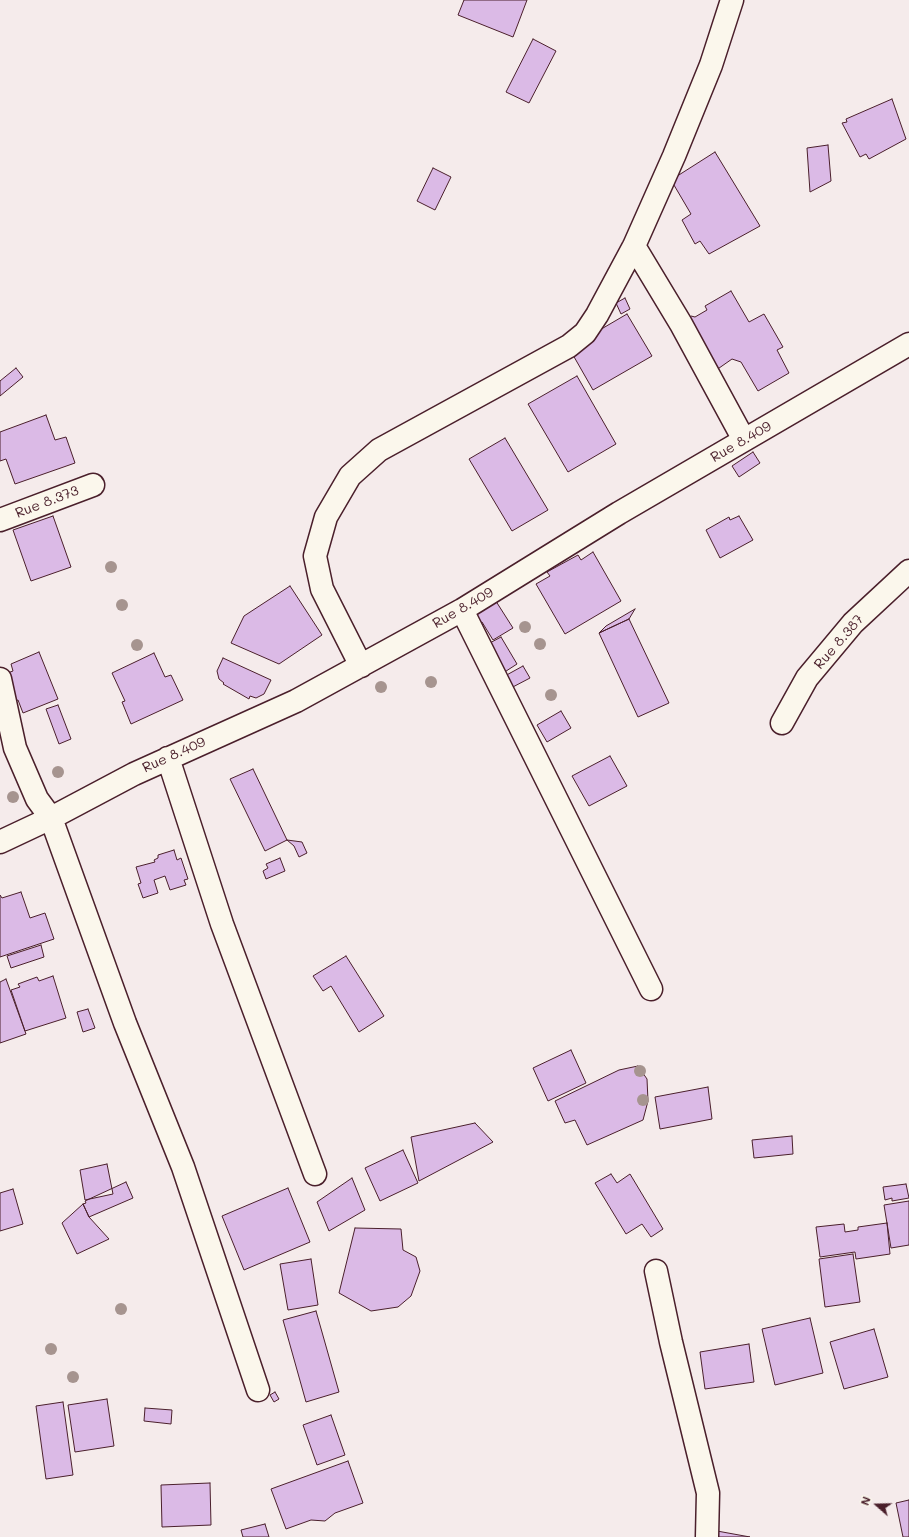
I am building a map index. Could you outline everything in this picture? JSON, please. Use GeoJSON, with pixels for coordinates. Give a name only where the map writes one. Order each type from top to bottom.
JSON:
{"type":"FeatureCollection","features":[{"type":"Feature","properties":{"kind":"street"},"geometry":{"type":"LineString","coordinates":[[360,666],[322,589],[316,556],[326,517],[350,476],[379,450],[574,342],[585,333],[597,315],[634,246],[674,156],[711,65],[732,0]]}},
{"type":"Feature","properties":{"kind":"street"},"geometry":{"type":"LineString","coordinates":[[634,246],[681,324],[744,440]]}},
{"type":"Feature","properties":{"kind":"street","name":"Rue 8.409"},"geometry":{"type":"LineString","coordinates":[[0,842],[51,818],[134,774],[296,701],[360,666],[462,610],[619,513],[795,412],[909,344]]}},
{"type":"Feature","properties":{"kind":"street","name":"Rue 8.373"},"geometry":{"type":"LineString","coordinates":[[0,520],[93,485]]}},
{"type":"Feature","properties":{"kind":"street","name":"Rue 8.387"},"geometry":{"type":"LineString","coordinates":[[782,724],[807,678],[848,629],[909,571]]}},
{"type":"Feature","properties":{"kind":"street"},"geometry":{"type":"LineString","coordinates":[[462,610],[651,989]]}},
{"type":"Feature","properties":{"kind":"street"},"geometry":{"type":"LineString","coordinates":[[0,679],[15,748],[37,799],[51,818],[125,1023],[183,1167],[258,1390]]}},
{"type":"Feature","properties":{"kind":"street"},"geometry":{"type":"LineString","coordinates":[[168,758],[222,924],[315,1174]]}},
{"type":"Feature","properties":{"kind":"street"},"geometry":{"type":"LineString","coordinates":[[656,1271],[671,1342],[708,1493],[707,1537]]}},
{"type":"Feature","properties":{"kind":"building"},"geometry":{"type":"Polygon","coordinates":[[[464,0],[527,0],[513,37],[458,15],[464,0]]]}},
{"type":"Feature","properties":{"kind":"building"},"geometry":{"type":"Polygon","coordinates":[[[533,39],[556,51],[529,103],[506,92],[533,39]]]}},
{"type":"Feature","properties":{"kind":"building"},"geometry":{"type":"Polygon","coordinates":[[[892,99],[906,139],[869,159],[866,154],[860,157],[842,123],[847,122],[846,119],[892,99]]]}},
{"type":"Feature","properties":{"kind":"building"},"geometry":{"type":"Polygon","coordinates":[[[828,145],[831,181],[810,192],[807,148],[828,145]]]}},
{"type":"Feature","properties":{"kind":"building"},"geometry":{"type":"Polygon","coordinates":[[[715,152],[760,226],[709,254],[700,241],[695,244],[682,220],[691,214],[671,180],[715,152]]]}},
{"type":"Feature","properties":{"kind":"building"},"geometry":{"type":"Polygon","coordinates":[[[433,168],[451,177],[435,210],[417,201],[433,168]]]}},
{"type":"Feature","properties":{"kind":"building"},"geometry":{"type":"Polygon","coordinates":[[[731,291],[749,322],[764,314],[783,347],[777,350],[789,373],[758,391],[741,362],[732,359],[712,373],[678,327],[691,316],[695,317],[707,310],[705,306],[731,291]]]}},
{"type":"Feature","properties":{"kind":"building"},"geometry":{"type":"Polygon","coordinates":[[[625,298],[630,309],[621,314],[616,303],[625,298]]]}},
{"type":"Feature","properties":{"kind":"building"},"geometry":{"type":"Polygon","coordinates":[[[627,314],[652,356],[593,390],[569,348],[627,314]]]}},
{"type":"Feature","properties":{"kind":"building"},"geometry":{"type":"Polygon","coordinates":[[[16,368],[23,377],[0,396],[0,381],[16,368]]]}},
{"type":"Feature","properties":{"kind":"building"},"geometry":{"type":"Polygon","coordinates":[[[577,376],[616,444],[568,472],[528,404],[577,376]]]}},
{"type":"Feature","properties":{"kind":"building"},"geometry":{"type":"Polygon","coordinates":[[[46,415],[55,440],[66,437],[75,463],[15,484],[6,459],[0,461],[0,432],[46,415]]]}},
{"type":"Feature","properties":{"kind":"building"},"geometry":{"type":"Polygon","coordinates":[[[505,438],[548,510],[512,531],[469,459],[505,438]]]}},
{"type":"Feature","properties":{"kind":"building"},"geometry":{"type":"Polygon","coordinates":[[[753,452],[760,463],[739,477],[732,466],[753,452]]]}},
{"type":"Feature","properties":{"kind":"building"},"geometry":{"type":"Polygon","coordinates":[[[53,516],[71,567],[31,581],[13,530],[53,516]]]}},
{"type":"Feature","properties":{"kind":"building"},"geometry":{"type":"Polygon","coordinates":[[[739,516],[753,540],[720,558],[706,530],[729,517],[730,520],[739,516]]]}},
{"type":"Feature","properties":{"kind":"building"},"geometry":{"type":"Polygon","coordinates":[[[593,552],[621,601],[565,634],[536,584],[550,576],[547,572],[578,555],[581,560],[593,552]]]}},
{"type":"Feature","properties":{"kind":"building"},"geometry":{"type":"Polygon","coordinates":[[[290,586],[322,635],[279,664],[231,643],[244,616],[290,586]]]}},
{"type":"Feature","properties":{"kind":"building"},"geometry":{"type":"Polygon","coordinates":[[[492,595],[513,628],[493,640],[482,622],[474,627],[478,602],[492,595]]]}},
{"type":"Feature","properties":{"kind":"building"},"geometry":{"type":"Polygon","coordinates":[[[635,609],[629,619],[599,633],[606,626],[635,609]]]}},
{"type":"Feature","properties":{"kind":"building"},"geometry":{"type":"Polygon","coordinates":[[[629,619],[669,703],[638,717],[599,633],[629,619]]]}},
{"type":"Feature","properties":{"kind":"building"},"geometry":{"type":"Polygon","coordinates":[[[501,637],[517,664],[500,675],[488,644],[501,637]]]}},
{"type":"Feature","properties":{"kind":"building"},"geometry":{"type":"Polygon","coordinates":[[[39,652],[58,699],[23,713],[18,700],[15,701],[5,674],[13,671],[11,664],[39,652]]]}},
{"type":"Feature","properties":{"kind":"building"},"geometry":{"type":"Polygon","coordinates":[[[154,653],[165,677],[171,675],[183,700],[131,724],[122,702],[125,701],[112,673],[154,653]]]}},
{"type":"Feature","properties":{"kind":"building"},"geometry":{"type":"Polygon","coordinates":[[[223,658],[271,680],[264,694],[256,698],[250,696],[249,699],[223,684],[224,683],[219,679],[217,671],[223,658]]]}},
{"type":"Feature","properties":{"kind":"building"},"geometry":{"type":"Polygon","coordinates":[[[523,666],[530,678],[509,689],[503,677],[523,666]]]}},
{"type":"Feature","properties":{"kind":"building"},"geometry":{"type":"Polygon","coordinates":[[[58,705],[71,739],[59,744],[46,709],[58,705]]]}},
{"type":"Feature","properties":{"kind":"building"},"geometry":{"type":"Polygon","coordinates":[[[561,711],[571,728],[547,742],[537,725],[561,711]]]}},
{"type":"Feature","properties":{"kind":"building"},"geometry":{"type":"Polygon","coordinates":[[[610,756],[627,786],[589,806],[572,776],[610,756]]]}},
{"type":"Feature","properties":{"kind":"building"},"geometry":{"type":"Polygon","coordinates":[[[253,769],[287,840],[265,851],[230,779],[253,769]]]}},
{"type":"Feature","properties":{"kind":"building"},"geometry":{"type":"Polygon","coordinates":[[[287,840],[302,842],[307,853],[299,857],[294,846],[287,840]]]}},
{"type":"Feature","properties":{"kind":"building"},"geometry":{"type":"Polygon","coordinates":[[[174,850],[177,860],[181,858],[188,879],[184,880],[186,885],[170,890],[165,876],[154,880],[158,893],[143,898],[138,884],[141,883],[136,867],[155,862],[154,860],[158,858],[158,855],[174,850]]]}},
{"type":"Feature","properties":{"kind":"building"},"geometry":{"type":"Polygon","coordinates":[[[280,858],[285,871],[266,879],[263,871],[268,868],[266,864],[280,858]]]}},
{"type":"Feature","properties":{"kind":"building"},"geometry":{"type":"Polygon","coordinates":[[[21,892],[30,918],[45,913],[54,939],[0,957],[0,895],[2,898],[21,892]]]}},
{"type":"Feature","properties":{"kind":"building"},"geometry":{"type":"Polygon","coordinates":[[[41,945],[44,957],[11,968],[7,956],[41,945]]]}},
{"type":"Feature","properties":{"kind":"building"},"geometry":{"type":"Polygon","coordinates":[[[346,956],[384,1016],[359,1032],[331,986],[323,991],[313,976],[346,956]]]}},
{"type":"Feature","properties":{"kind":"building"},"geometry":{"type":"Polygon","coordinates":[[[53,976],[66,1018],[25,1031],[11,990],[20,987],[18,984],[37,977],[39,981],[53,976]]]}},
{"type":"Feature","properties":{"kind":"building"},"geometry":{"type":"Polygon","coordinates":[[[6,979],[26,1034],[0,1043],[0,982],[6,979]]]}},
{"type":"Feature","properties":{"kind":"building"},"geometry":{"type":"Polygon","coordinates":[[[88,1009],[95,1028],[83,1032],[77,1012],[88,1009]]]}},
{"type":"Feature","properties":{"kind":"building"},"geometry":{"type":"Polygon","coordinates":[[[571,1050],[586,1083],[548,1101],[533,1068],[571,1050]]]}},
{"type":"Feature","properties":{"kind":"building"},"geometry":{"type":"Polygon","coordinates":[[[638,1066],[647,1079],[648,1101],[643,1120],[587,1145],[575,1120],[565,1123],[555,1101],[619,1070],[638,1066]]]}},
{"type":"Feature","properties":{"kind":"building"},"geometry":{"type":"Polygon","coordinates":[[[708,1087],[712,1119],[660,1129],[655,1097],[708,1087]]]}},
{"type":"Feature","properties":{"kind":"building"},"geometry":{"type":"Polygon","coordinates":[[[475,1123],[493,1142],[419,1181],[411,1137],[475,1123]]]}},
{"type":"Feature","properties":{"kind":"building"},"geometry":{"type":"Polygon","coordinates":[[[792,1136],[793,1154],[754,1158],[752,1140],[792,1136]]]}},
{"type":"Feature","properties":{"kind":"building"},"geometry":{"type":"Polygon","coordinates":[[[403,1150],[418,1183],[380,1201],[365,1168],[403,1150]]]}},
{"type":"Feature","properties":{"kind":"building"},"geometry":{"type":"Polygon","coordinates":[[[107,1164],[113,1194],[85,1200],[80,1170],[107,1164]]]}},
{"type":"Feature","properties":{"kind":"building"},"geometry":{"type":"Polygon","coordinates":[[[611,1174],[617,1183],[630,1174],[663,1229],[651,1237],[642,1224],[626,1234],[595,1183],[611,1174]]]}},
{"type":"Feature","properties":{"kind":"building"},"geometry":{"type":"Polygon","coordinates":[[[352,1178],[365,1210],[329,1231],[317,1202],[352,1178]]]}},
{"type":"Feature","properties":{"kind":"building"},"geometry":{"type":"Polygon","coordinates":[[[126,1182],[133,1198],[89,1217],[83,1204],[86,1203],[85,1201],[126,1182]]]}},
{"type":"Feature","properties":{"kind":"building"},"geometry":{"type":"Polygon","coordinates":[[[906,1184],[909,1198],[892,1201],[892,1198],[885,1200],[883,1187],[906,1184]]]}},
{"type":"Feature","properties":{"kind":"building"},"geometry":{"type":"Polygon","coordinates":[[[288,1188],[310,1242],[244,1270],[222,1216],[288,1188]]]}},
{"type":"Feature","properties":{"kind":"building"},"geometry":{"type":"Polygon","coordinates":[[[13,1189],[23,1224],[0,1231],[0,1193],[13,1189]]]}},
{"type":"Feature","properties":{"kind":"building"},"geometry":{"type":"Polygon","coordinates":[[[909,1201],[909,1245],[891,1248],[884,1205],[909,1201]]]}},
{"type":"Feature","properties":{"kind":"building"},"geometry":{"type":"Polygon","coordinates":[[[83,1204],[89,1217],[109,1239],[77,1254],[62,1223],[83,1204]]]}},
{"type":"Feature","properties":{"kind":"building"},"geometry":{"type":"Polygon","coordinates":[[[887,1223],[890,1254],[856,1259],[855,1252],[820,1257],[816,1227],[844,1224],[845,1232],[858,1230],[858,1227],[887,1223]]]}},
{"type":"Feature","properties":{"kind":"building"},"geometry":{"type":"Polygon","coordinates":[[[355,1228],[401,1229],[403,1250],[416,1257],[420,1271],[411,1296],[398,1307],[371,1311],[339,1293],[355,1228]]]}},
{"type":"Feature","properties":{"kind":"building"},"geometry":{"type":"Polygon","coordinates":[[[853,1254],[860,1302],[825,1307],[819,1259],[853,1254]]]}},
{"type":"Feature","properties":{"kind":"building"},"geometry":{"type":"Polygon","coordinates":[[[311,1259],[318,1305],[288,1310],[280,1264],[311,1259]]]}},
{"type":"Feature","properties":{"kind":"building"},"geometry":{"type":"Polygon","coordinates":[[[316,1311],[339,1392],[306,1402],[283,1320],[316,1311]]]}},
{"type":"Feature","properties":{"kind":"building"},"geometry":{"type":"Polygon","coordinates":[[[810,1318],[823,1373],[775,1385],[762,1329],[810,1318]]]}},
{"type":"Feature","properties":{"kind":"building"},"geometry":{"type":"Polygon","coordinates":[[[874,1329],[888,1377],[844,1389],[830,1342],[874,1329]]]}},
{"type":"Feature","properties":{"kind":"building"},"geometry":{"type":"Polygon","coordinates":[[[749,1344],[754,1382],[705,1389],[700,1352],[749,1344]]]}},
{"type":"Feature","properties":{"kind":"building"},"geometry":{"type":"Polygon","coordinates":[[[275,1392],[279,1399],[274,1402],[270,1395],[275,1392]]]}},
{"type":"Feature","properties":{"kind":"building"},"geometry":{"type":"Polygon","coordinates":[[[107,1399],[114,1446],[75,1452],[68,1405],[107,1399]]]}},
{"type":"Feature","properties":{"kind":"building"},"geometry":{"type":"Polygon","coordinates":[[[63,1402],[73,1475],[46,1479],[36,1406],[63,1402]]]}},
{"type":"Feature","properties":{"kind":"building"},"geometry":{"type":"Polygon","coordinates":[[[145,1408],[172,1410],[171,1424],[144,1421],[145,1408]]]}},
{"type":"Feature","properties":{"kind":"building"},"geometry":{"type":"Polygon","coordinates":[[[331,1415],[345,1455],[317,1465],[303,1425],[331,1415]]]}},
{"type":"Feature","properties":{"kind":"building"},"geometry":{"type":"Polygon","coordinates":[[[348,1461],[363,1503],[335,1513],[325,1521],[311,1520],[286,1529],[271,1489],[348,1461]]]}},
{"type":"Feature","properties":{"kind":"building"},"geometry":{"type":"Polygon","coordinates":[[[210,1483],[211,1525],[162,1527],[161,1485],[210,1483]]]}},
{"type":"Feature","properties":{"kind":"building"},"geometry":{"type":"Polygon","coordinates":[[[909,1500],[909,1537],[903,1537],[896,1503],[909,1500]]]}},
{"type":"Feature","properties":{"kind":"building"},"geometry":{"type":"Polygon","coordinates":[[[265,1524],[269,1537],[243,1537],[241,1530],[265,1524]]]}},
{"type":"Feature","properties":{"kind":"building"},"geometry":{"type":"Polygon","coordinates":[[[717,1531],[750,1537],[716,1537],[717,1531]]]}}]}
